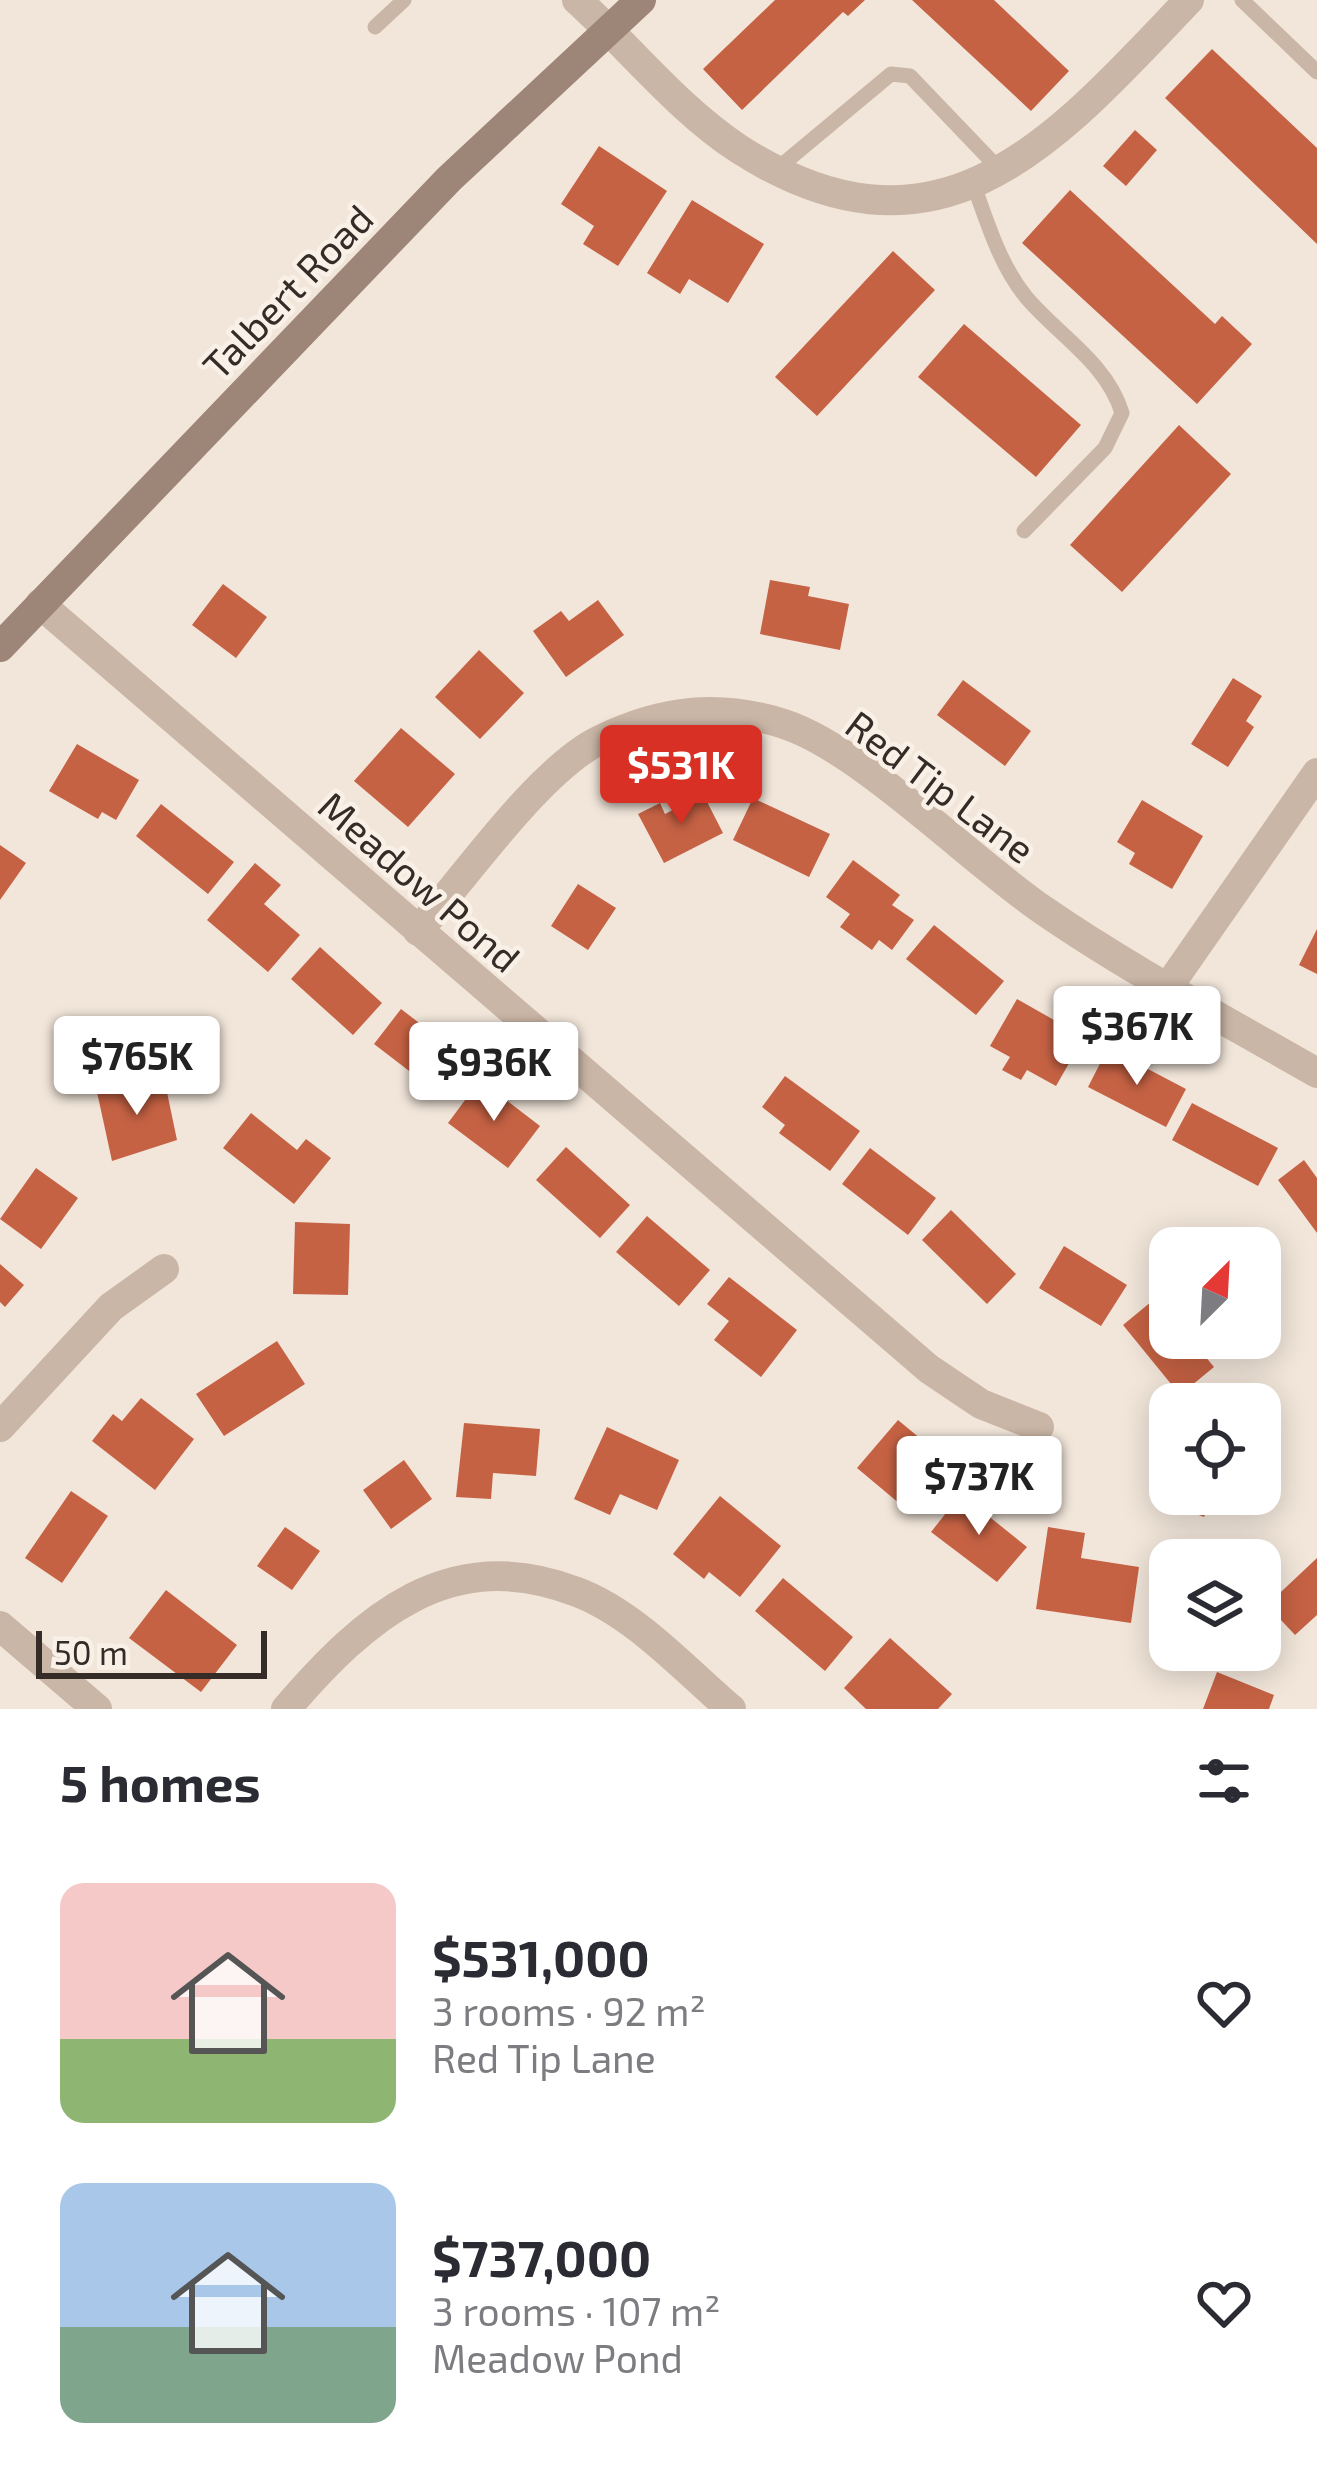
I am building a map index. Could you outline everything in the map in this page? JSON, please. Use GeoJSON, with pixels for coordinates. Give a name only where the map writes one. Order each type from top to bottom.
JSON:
{"type":"FeatureCollection","features":[{"type":"Feature","properties":{"kind":"street"},"geometry":{"type":"LineString","coordinates":[[577,0],[736,147],[776,169],[865,196],[914,196],[974,186],[1003,173],[1061,131],[1190,0]]}},
{"type":"Feature","properties":{"kind":"street","name":"Talbert Road"},"geometry":{"type":"LineString","coordinates":[[0,647],[166,480],[300,330],[449,179],[640,0]]}},
{"type":"Feature","properties":{"kind":"street","name":"Meadow Pond"},"geometry":{"type":"LineString","coordinates":[[40,604],[928,1369],[981,1404],[1040,1427]]}},
{"type":"Feature","properties":{"kind":"street","name":"Red Tip Lane"},"geometry":{"type":"LineString","coordinates":[[418,931],[543,785],[594,742],[656,716],[728,710],[788,725],[842,756],[1040,908],[1317,1073]]}},
{"type":"Feature","properties":{"kind":"street"},"geometry":{"type":"LineString","coordinates":[[1168,987],[1317,772]]}},
{"type":"Feature","properties":{"kind":"street"},"geometry":{"type":"LineString","coordinates":[[0,1427],[111,1306],[164,1269]]}},
{"type":"Feature","properties":{"kind":"street"},"geometry":{"type":"LineString","coordinates":[[286,1709],[337,1649],[388,1607],[448,1582],[515,1577],[579,1592],[635,1627],[730,1709]]}},
{"type":"Feature","properties":{"kind":"street"},"geometry":{"type":"LineString","coordinates":[[0,1626],[97,1709]]}},
{"type":"Feature","properties":{"kind":"lane"},"geometry":{"type":"LineString","coordinates":[[375,27],[404,0]]}},
{"type":"Feature","properties":{"kind":"lane"},"geometry":{"type":"LineString","coordinates":[[1242,0],[1317,72]]}},
{"type":"Feature","properties":{"kind":"lane"},"geometry":{"type":"LineString","coordinates":[[776,169],[891,74],[910,76],[1003,173]]}},
{"type":"Feature","properties":{"kind":"lane"},"geometry":{"type":"LineString","coordinates":[[974,186],[1008,271],[1026,297],[1114,389],[1122,413],[1106,448],[1024,531]]}},
{"type":"Feature","properties":{"kind":"building"},"geometry":{"type":"Polygon","coordinates":[[[775,0],[865,0],[848,16],[843,12],[742,110],[703,69],[775,0]]]}},
{"type":"Feature","properties":{"kind":"building"},"geometry":{"type":"Polygon","coordinates":[[[912,0],[994,0],[1069,71],[1031,111],[912,0]]]}},
{"type":"Feature","properties":{"kind":"building"},"geometry":{"type":"Polygon","coordinates":[[[1212,49],[1317,148],[1317,244],[1165,98],[1212,49]]]}},
{"type":"Feature","properties":{"kind":"building"},"geometry":{"type":"Polygon","coordinates":[[[1135,130],[1157,150],[1126,186],[1103,166],[1135,130]]]}},
{"type":"Feature","properties":{"kind":"building"},"geometry":{"type":"Polygon","coordinates":[[[599,146],[667,191],[618,266],[583,244],[594,226],[561,204],[599,146]]]}},
{"type":"Feature","properties":{"kind":"building"},"geometry":{"type":"Polygon","coordinates":[[[1070,190],[1215,324],[1222,316],[1252,344],[1197,404],[1022,243],[1070,190]]]}},
{"type":"Feature","properties":{"kind":"building"},"geometry":{"type":"Polygon","coordinates":[[[692,200],[764,244],[728,303],[689,279],[680,294],[647,273],[692,200]]]}},
{"type":"Feature","properties":{"kind":"building"},"geometry":{"type":"Polygon","coordinates":[[[893,251],[935,290],[817,416],[775,377],[893,251]]]}},
{"type":"Feature","properties":{"kind":"building"},"geometry":{"type":"Polygon","coordinates":[[[964,324],[1081,425],[1036,477],[918,377],[964,324]]]}},
{"type":"Feature","properties":{"kind":"building"},"geometry":{"type":"Polygon","coordinates":[[[1179,425],[1231,474],[1122,592],[1070,545],[1179,425]]]}},
{"type":"Feature","properties":{"kind":"building"},"geometry":{"type":"Polygon","coordinates":[[[770,580],[810,587],[808,596],[849,604],[840,650],[760,634],[770,580]]]}},
{"type":"Feature","properties":{"kind":"building"},"geometry":{"type":"Polygon","coordinates":[[[223,584],[267,617],[236,658],[192,625],[223,584]]]}},
{"type":"Feature","properties":{"kind":"building"},"geometry":{"type":"Polygon","coordinates":[[[598,600],[624,635],[566,677],[533,631],[561,611],[569,621],[598,600]]]}},
{"type":"Feature","properties":{"kind":"building"},"geometry":{"type":"Polygon","coordinates":[[[479,650],[524,693],[480,739],[435,697],[479,650]]]}},
{"type":"Feature","properties":{"kind":"building"},"geometry":{"type":"Polygon","coordinates":[[[1233,678],[1262,696],[1246,721],[1254,727],[1228,767],[1191,744],[1233,678]]]}},
{"type":"Feature","properties":{"kind":"building"},"geometry":{"type":"Polygon","coordinates":[[[963,680],[1031,731],[1005,766],[937,715],[963,680]]]}},
{"type":"Feature","properties":{"kind":"building"},"geometry":{"type":"Polygon","coordinates":[[[401,728],[455,774],[408,827],[354,781],[401,728]]]}},
{"type":"Feature","properties":{"kind":"building"},"geometry":{"type":"Polygon","coordinates":[[[77,744],[139,780],[116,820],[102,812],[98,819],[49,791],[77,744]]]}},
{"type":"Feature","properties":{"kind":"building"},"geometry":{"type":"Polygon","coordinates":[[[703,794],[723,833],[664,863],[638,814],[660,803],[665,814],[703,794]]]}},
{"type":"Feature","properties":{"kind":"building"},"geometry":{"type":"Polygon","coordinates":[[[753,798],[830,834],[809,877],[733,840],[753,798]]]}},
{"type":"Feature","properties":{"kind":"building"},"geometry":{"type":"Polygon","coordinates":[[[1142,800],[1203,836],[1172,889],[1129,864],[1135,853],[1117,842],[1142,800]]]}},
{"type":"Feature","properties":{"kind":"building"},"geometry":{"type":"Polygon","coordinates":[[[161,804],[234,862],[208,894],[136,836],[161,804]]]}},
{"type":"Feature","properties":{"kind":"building"},"geometry":{"type":"Polygon","coordinates":[[[0,845],[26,863],[0,900],[0,845]]]}},
{"type":"Feature","properties":{"kind":"building"},"geometry":{"type":"Polygon","coordinates":[[[853,860],[900,895],[892,905],[914,920],[892,950],[879,940],[872,950],[840,927],[850,914],[826,897],[853,860]]]}},
{"type":"Feature","properties":{"kind":"building"},"geometry":{"type":"Polygon","coordinates":[[[255,863],[281,885],[264,904],[300,935],[268,972],[207,920],[255,863]]]}},
{"type":"Feature","properties":{"kind":"building"},"geometry":{"type":"Polygon","coordinates":[[[578,884],[616,908],[588,950],[551,926],[578,884]]]}},
{"type":"Feature","properties":{"kind":"building"},"geometry":{"type":"Polygon","coordinates":[[[934,925],[1004,981],[976,1015],[906,959],[934,925]]]}},
{"type":"Feature","properties":{"kind":"building"},"geometry":{"type":"Polygon","coordinates":[[[1317,929],[1317,974],[1299,965],[1317,929]]]}},
{"type":"Feature","properties":{"kind":"building"},"geometry":{"type":"Polygon","coordinates":[[[320,947],[382,1003],[353,1035],[291,979],[320,947]]]}},
{"type":"Feature","properties":{"kind":"building"},"geometry":{"type":"Polygon","coordinates":[[[1017,999],[1084,1037],[1056,1086],[1027,1070],[1021,1080],[1002,1070],[1010,1057],[990,1046],[1017,999]]]}},
{"type":"Feature","properties":{"kind":"building"},"geometry":{"type":"Polygon","coordinates":[[[401,1009],[474,1065],[447,1100],[374,1044],[401,1009]]]}},
{"type":"Feature","properties":{"kind":"building"},"geometry":{"type":"Polygon","coordinates":[[[1108,1048],[1186,1089],[1166,1127],[1088,1087],[1108,1048]]]}},
{"type":"Feature","properties":{"kind":"building"},"geometry":{"type":"Polygon","coordinates":[[[785,1076],[860,1131],[830,1171],[779,1133],[785,1125],[762,1107],[785,1076]]]}},
{"type":"Feature","properties":{"kind":"building"},"geometry":{"type":"Polygon","coordinates":[[[164,1078],[177,1140],[112,1161],[97,1092],[164,1078]]]}},
{"type":"Feature","properties":{"kind":"building"},"geometry":{"type":"Polygon","coordinates":[[[480,1080],[540,1126],[508,1168],[448,1123],[480,1080]]]}},
{"type":"Feature","properties":{"kind":"building"},"geometry":{"type":"Polygon","coordinates":[[[1192,1103],[1278,1148],[1258,1186],[1172,1140],[1192,1103]]]}},
{"type":"Feature","properties":{"kind":"building"},"geometry":{"type":"Polygon","coordinates":[[[251,1113],[297,1150],[306,1139],[331,1158],[294,1204],[223,1148],[251,1113]]]}},
{"type":"Feature","properties":{"kind":"building"},"geometry":{"type":"Polygon","coordinates":[[[566,1147],[630,1205],[600,1238],[536,1180],[566,1147]]]}},
{"type":"Feature","properties":{"kind":"building"},"geometry":{"type":"Polygon","coordinates":[[[870,1148],[936,1198],[908,1235],[842,1184],[870,1148]]]}},
{"type":"Feature","properties":{"kind":"building"},"geometry":{"type":"Polygon","coordinates":[[[1304,1160],[1317,1178],[1317,1233],[1278,1180],[1304,1160]]]}},
{"type":"Feature","properties":{"kind":"building"},"geometry":{"type":"Polygon","coordinates":[[[36,1168],[78,1198],[41,1249],[0,1219],[36,1168]]]}},
{"type":"Feature","properties":{"kind":"building"},"geometry":{"type":"Polygon","coordinates":[[[951,1210],[1016,1274],[987,1304],[922,1240],[951,1210]]]}},
{"type":"Feature","properties":{"kind":"building"},"geometry":{"type":"Polygon","coordinates":[[[647,1216],[710,1270],[679,1306],[616,1252],[647,1216]]]}},
{"type":"Feature","properties":{"kind":"building"},"geometry":{"type":"Polygon","coordinates":[[[295,1222],[350,1224],[348,1295],[293,1294],[295,1222]]]}},
{"type":"Feature","properties":{"kind":"building"},"geometry":{"type":"Polygon","coordinates":[[[1064,1246],[1127,1285],[1101,1326],[1039,1288],[1064,1246]]]}},
{"type":"Feature","properties":{"kind":"building"},"geometry":{"type":"Polygon","coordinates":[[[0,1264],[24,1285],[5,1307],[0,1302],[0,1264]]]}},
{"type":"Feature","properties":{"kind":"building"},"geometry":{"type":"Polygon","coordinates":[[[729,1277],[797,1330],[761,1377],[714,1340],[729,1321],[707,1304],[729,1277]]]}},
{"type":"Feature","properties":{"kind":"building"},"geometry":{"type":"Polygon","coordinates":[[[1149,1304],[1149,1357],[1123,1325],[1149,1304]]]}},
{"type":"Feature","properties":{"kind":"building"},"geometry":{"type":"Polygon","coordinates":[[[277,1341],[305,1384],[224,1436],[196,1394],[277,1341]]]}},
{"type":"Feature","properties":{"kind":"building"},"geometry":{"type":"Polygon","coordinates":[[[1151,1359],[1207,1359],[1214,1367],[1195,1383],[1170,1383],[1151,1359]]]}},
{"type":"Feature","properties":{"kind":"building"},"geometry":{"type":"Polygon","coordinates":[[[141,1398],[194,1439],[155,1490],[92,1441],[113,1414],[122,1421],[141,1398]]]}},
{"type":"Feature","properties":{"kind":"building"},"geometry":{"type":"Polygon","coordinates":[[[898,1420],[933,1449],[925,1459],[944,1475],[912,1514],[857,1468],[898,1420]]]}},
{"type":"Feature","properties":{"kind":"building"},"geometry":{"type":"Polygon","coordinates":[[[464,1423],[540,1429],[536,1476],[493,1473],[491,1499],[456,1497],[464,1423]]]}},
{"type":"Feature","properties":{"kind":"building"},"geometry":{"type":"Polygon","coordinates":[[[607,1427],[679,1460],[657,1510],[620,1494],[610,1515],[574,1499],[607,1427]]]}},
{"type":"Feature","properties":{"kind":"building"},"geometry":{"type":"Polygon","coordinates":[[[404,1460],[432,1499],[391,1529],[363,1490],[404,1460]]]}},
{"type":"Feature","properties":{"kind":"building"},"geometry":{"type":"Polygon","coordinates":[[[71,1491],[108,1516],[62,1583],[25,1558],[71,1491]]]}},
{"type":"Feature","properties":{"kind":"building"},"geometry":{"type":"Polygon","coordinates":[[[961,1494],[1027,1547],[997,1582],[931,1532],[961,1494]]]}},
{"type":"Feature","properties":{"kind":"building"},"geometry":{"type":"Polygon","coordinates":[[[720,1496],[781,1546],[740,1597],[709,1572],[704,1579],[673,1554],[720,1496]]]}},
{"type":"Feature","properties":{"kind":"building"},"geometry":{"type":"Polygon","coordinates":[[[285,1527],[320,1551],[292,1590],[257,1566],[285,1527]]]}},
{"type":"Feature","properties":{"kind":"building"},"geometry":{"type":"Polygon","coordinates":[[[1048,1527],[1085,1533],[1081,1558],[1139,1567],[1131,1623],[1036,1609],[1048,1527]]]}},
{"type":"Feature","properties":{"kind":"building"},"geometry":{"type":"Polygon","coordinates":[[[1317,1558],[1317,1615],[1295,1635],[1281,1620],[1281,1592],[1317,1558]]]}},
{"type":"Feature","properties":{"kind":"building"},"geometry":{"type":"Polygon","coordinates":[[[783,1578],[853,1637],[825,1671],[755,1611],[783,1578]]]}},
{"type":"Feature","properties":{"kind":"building"},"geometry":{"type":"Polygon","coordinates":[[[166,1590],[237,1645],[201,1692],[129,1638],[166,1590]]]}},
{"type":"Feature","properties":{"kind":"building"},"geometry":{"type":"Polygon","coordinates":[[[890,1638],[952,1694],[938,1709],[866,1709],[844,1688],[890,1638]]]}},
{"type":"Feature","properties":{"kind":"building"},"geometry":{"type":"Polygon","coordinates":[[[1217,1672],[1274,1695],[1269,1709],[1203,1709],[1217,1672]]]}}]}
